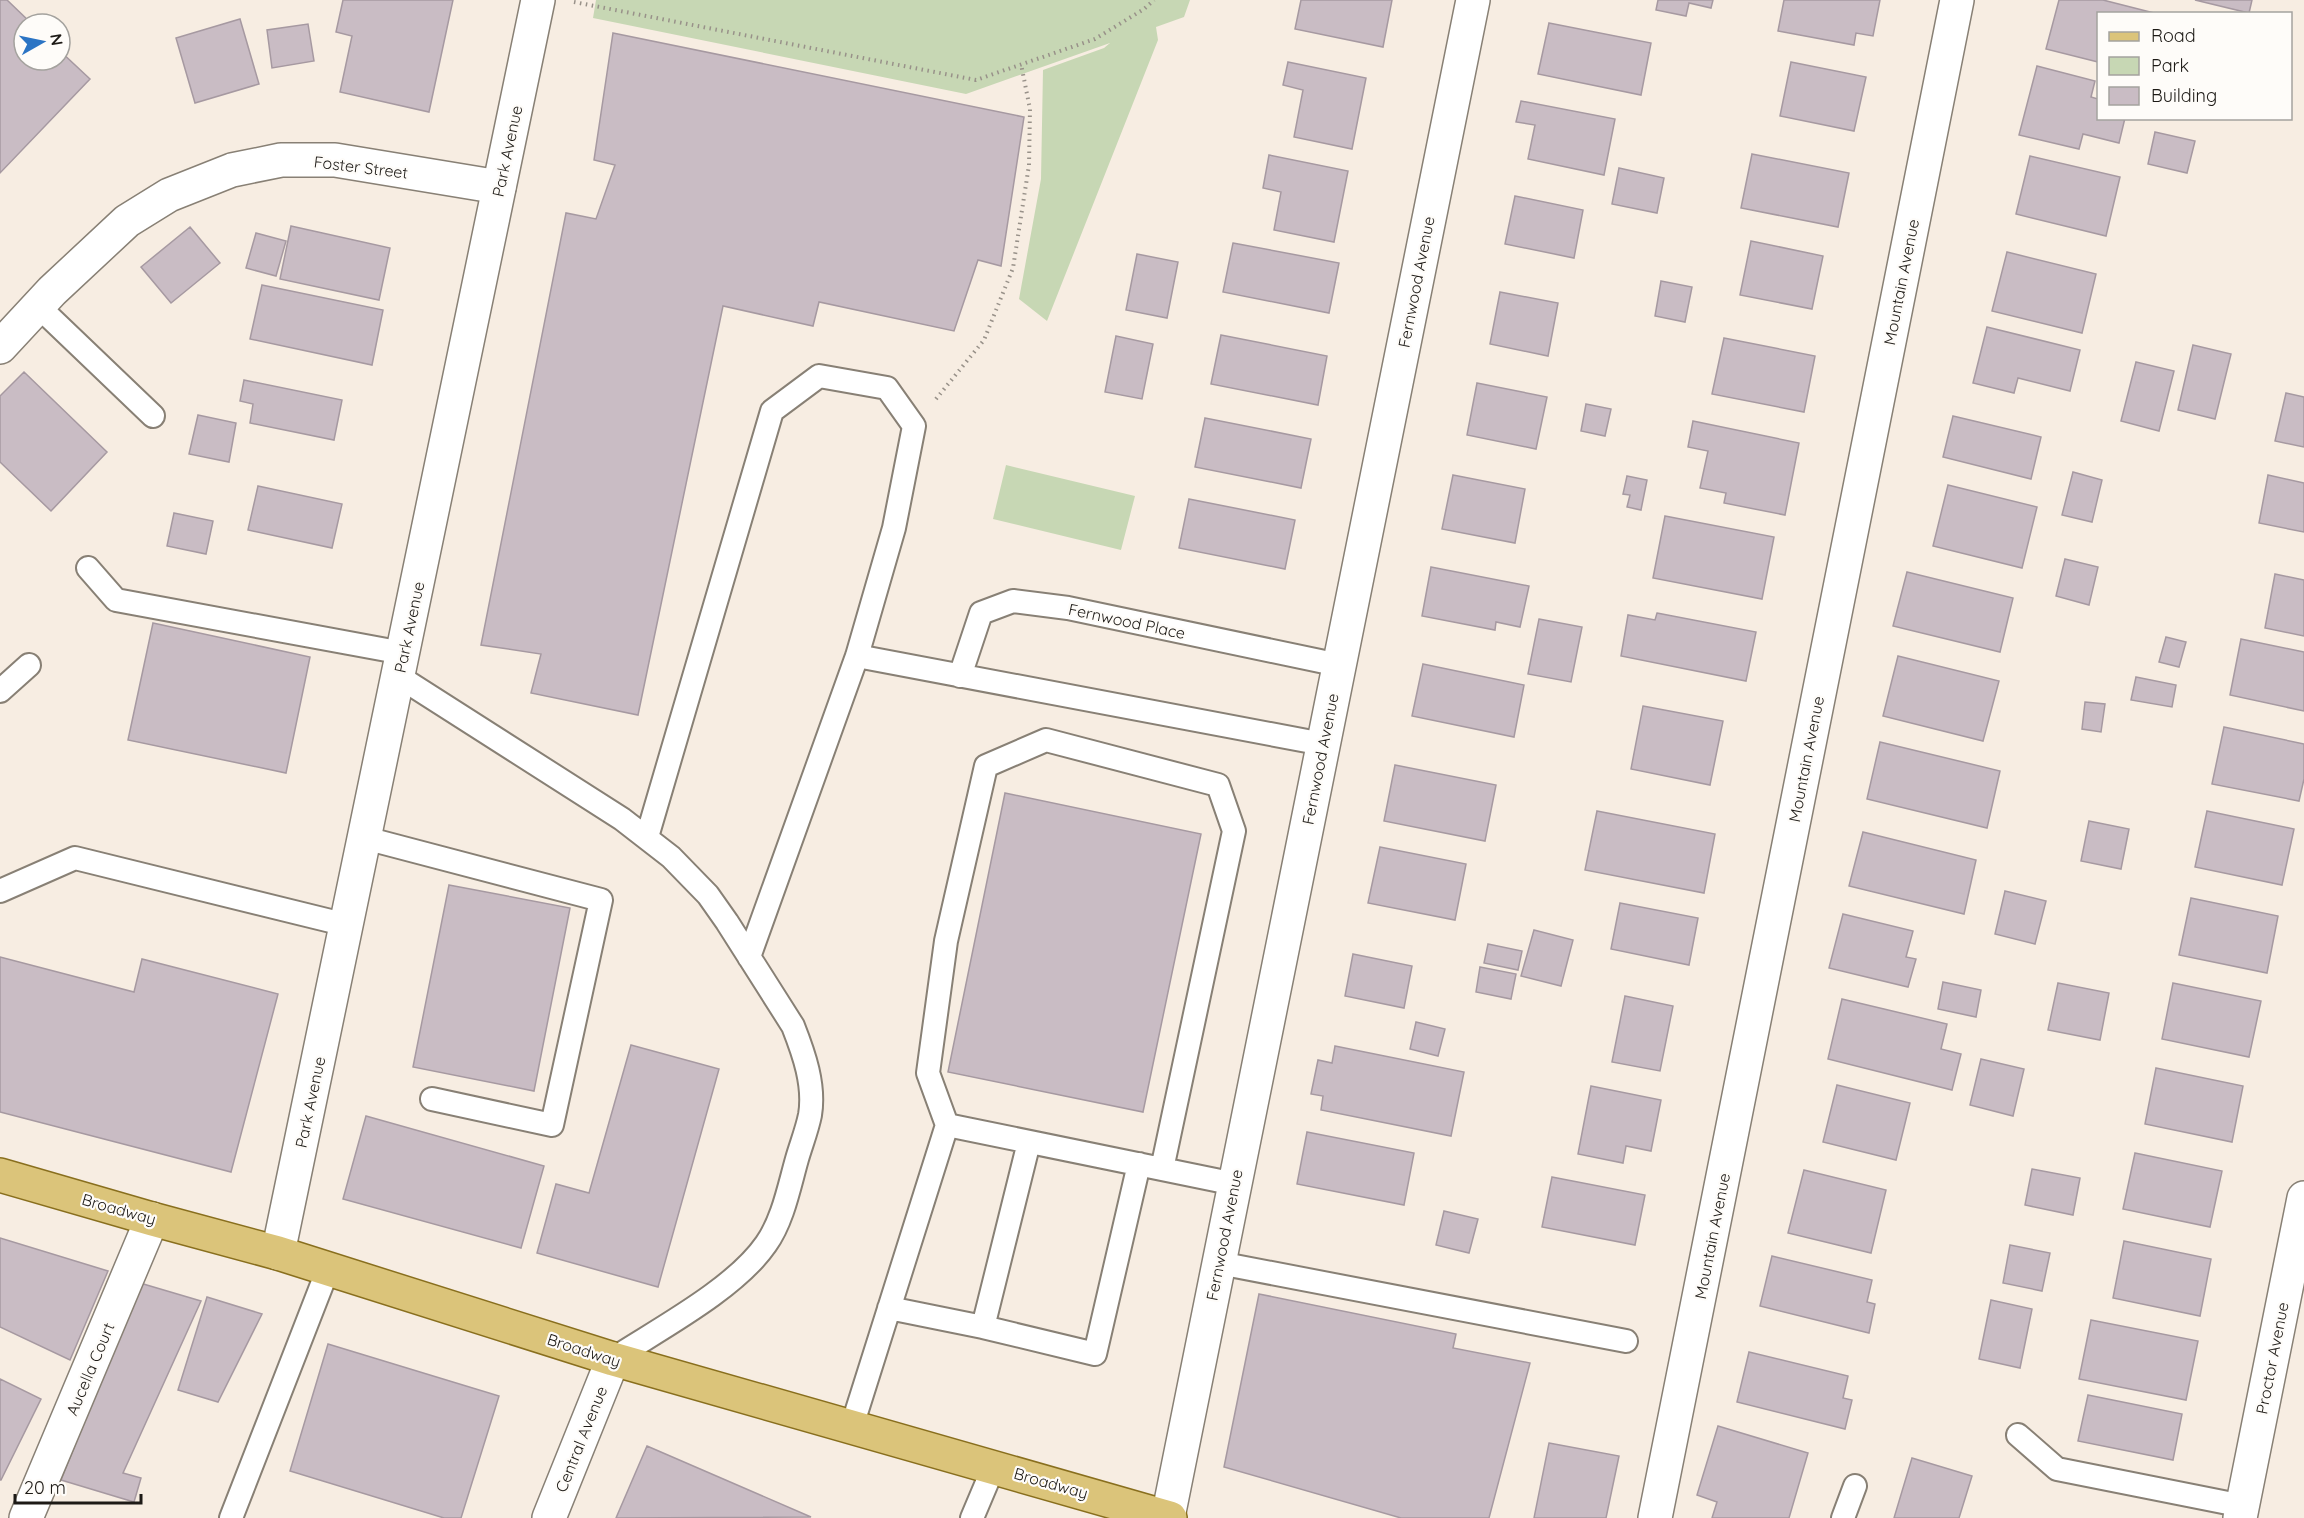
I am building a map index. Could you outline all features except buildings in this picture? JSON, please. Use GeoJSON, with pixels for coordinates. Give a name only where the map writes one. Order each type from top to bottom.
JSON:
{"type":"FeatureCollection","features":[{"type":"Feature","properties":{"kind":"main road","name":"Broadway"},"geometry":{"type":"LineString","coordinates":[[0,1175],[278,1253],[613,1359],[994,1466],[1169,1518]]}},
{"type":"Feature","properties":{"kind":"street","name":"Park Avenue"},"geometry":{"type":"LineString","coordinates":[[278,1253],[538,0]]}},
{"type":"Feature","properties":{"kind":"street","name":"Fernwood Avenue"},"geometry":{"type":"LineString","coordinates":[[1169,1518],[1234,1184],[1473,0]]}},
{"type":"Feature","properties":{"kind":"street","name":"Mountain Avenue"},"geometry":{"type":"LineString","coordinates":[[1655,1518],[1957,0]]}},
{"type":"Feature","properties":{"kind":"street","name":"Foster Street"},"geometry":{"type":"LineString","coordinates":[[0,347],[89,255],[127,221],[169,195],[232,170],[281,160],[335,160],[499,187]]}},
{"type":"Feature","properties":{"kind":"street","name":"Proctor Avenue"},"geometry":{"type":"LineString","coordinates":[[2242,1512],[2304,1198]]}},
{"type":"Feature","properties":{"kind":"street","name":"Aucella Court"},"geometry":{"type":"LineString","coordinates":[[26,1518],[152,1219]]}},
{"type":"Feature","properties":{"kind":"street","name":"Central Avenue"},"geometry":{"type":"LineString","coordinates":[[549,1518],[613,1359]]}},
{"type":"Feature","properties":{"kind":"lane"},"geometry":{"type":"LineString","coordinates":[[38,306],[153,416]]}},
{"type":"Feature","properties":{"kind":"lane"},"geometry":{"type":"LineString","coordinates":[[647,837],[772,411],[819,376],[886,388],[914,426],[894,528],[856,656],[749,957]]}},
{"type":"Feature","properties":{"kind":"lane"},"geometry":{"type":"LineString","coordinates":[[87,568],[116,600],[401,664],[647,837],[689,874],[708,895],[793,1026],[800,1043],[811,1092],[810,1117],[780,1217],[766,1244],[749,1265],[718,1290],[613,1359]]}},
{"type":"Feature","properties":{"kind":"lane","name":"Fernwood Place"},"geometry":{"type":"LineString","coordinates":[[960,676],[981,613],[1012,601],[1068,608],[1339,665]]}},
{"type":"Feature","properties":{"kind":"lane"},"geometry":{"type":"LineString","coordinates":[[856,656],[1323,744]]}},
{"type":"Feature","properties":{"kind":"lane"},"geometry":{"type":"LineString","coordinates":[[0,691],[29,665]]}},
{"type":"Feature","properties":{"kind":"lane"},"geometry":{"type":"LineString","coordinates":[[852,1426],[947,1125],[928,1073],[946,940],[986,766],[1046,740],[1218,785],[1234,831],[1162,1169]]}},
{"type":"Feature","properties":{"kind":"lane"},"geometry":{"type":"LineString","coordinates":[[365,838],[601,900],[552,1125],[432,1099]]}},
{"type":"Feature","properties":{"kind":"lane"},"geometry":{"type":"LineString","coordinates":[[0,891],[75,858],[347,925]]}},
{"type":"Feature","properties":{"kind":"lane"},"geometry":{"type":"LineString","coordinates":[[947,1125],[1234,1184]]}},
{"type":"Feature","properties":{"kind":"lane"},"geometry":{"type":"LineString","coordinates":[[983,1327],[1029,1142]]}},
{"type":"Feature","properties":{"kind":"lane"},"geometry":{"type":"LineString","coordinates":[[889,1308],[983,1327],[1095,1354],[1139,1164]]}},
{"type":"Feature","properties":{"kind":"lane"},"geometry":{"type":"LineString","coordinates":[[1219,1263],[1626,1341]]}},
{"type":"Feature","properties":{"kind":"lane"},"geometry":{"type":"LineString","coordinates":[[231,1518],[328,1269]]}},
{"type":"Feature","properties":{"kind":"lane"},"geometry":{"type":"LineString","coordinates":[[2018,1435],[2057,1469],[2242,1512]]}},
{"type":"Feature","properties":{"kind":"lane"},"geometry":{"type":"LineString","coordinates":[[972,1518],[994,1466]]}},
{"type":"Feature","properties":{"kind":"lane"},"geometry":{"type":"LineString","coordinates":[[1843,1518],[1855,1486]]}},
{"type":"Feature","properties":{"kind":"path"},"geometry":{"type":"LineString","coordinates":[[565,0],[976,80],[1095,39],[1144,9],[1154,0]]}},
{"type":"Feature","properties":{"kind":"path"},"geometry":{"type":"LineString","coordinates":[[914,426],[984,340],[1013,268],[1029,165],[1030,109],[1021,64]]}},
{"type":"Feature","properties":{"kind":"green space"},"geometry":{"type":"Polygon","coordinates":[[[596,0],[1190,0],[1184,17],[1156,27],[1158,40],[1047,321],[1019,299],[1041,179],[1043,70],[1104,48],[1110,43],[966,94],[593,18],[596,0]]]}},
{"type":"Feature","properties":{"kind":"green space"},"geometry":{"type":"Polygon","coordinates":[[[1006,465],[1135,496],[1121,550],[993,519],[1006,465]]]}}]}
